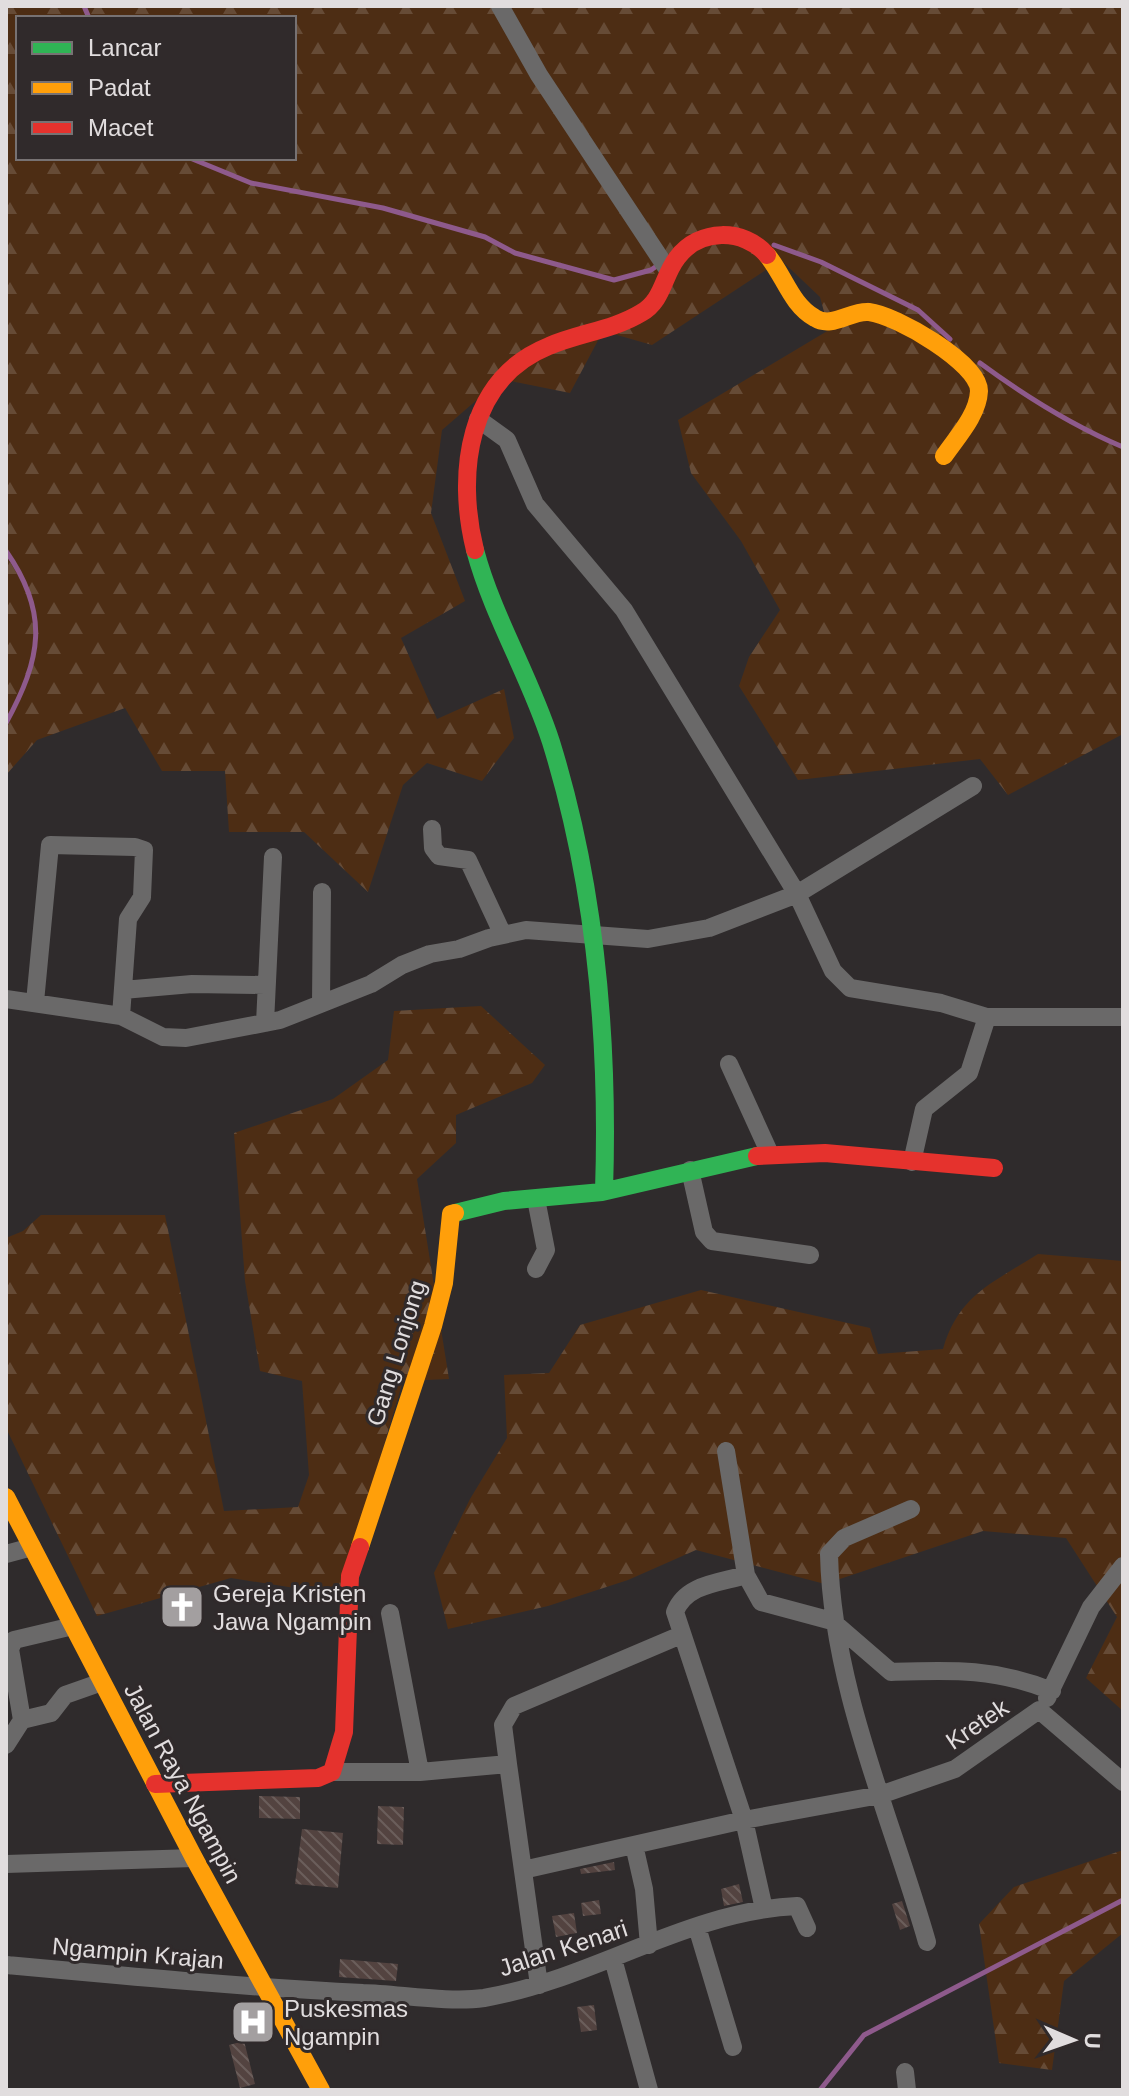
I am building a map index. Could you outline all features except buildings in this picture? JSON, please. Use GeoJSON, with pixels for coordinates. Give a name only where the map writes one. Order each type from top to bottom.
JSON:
{"type":"FeatureCollection","features":[{"type":"Feature","properties":{"kind":"street"},"geometry":{"type":"LineString","coordinates":[[500,6],[539,75],[664,262],[663,294],[640,315],[556,341],[517,361],[488,395],[468,445],[469,540],[546,726],[574,838],[591,936],[606,1069],[604,1191]]}},
{"type":"Feature","properties":{"kind":"street"},"geometry":{"type":"LineString","coordinates":[[664,262],[700,241],[723,235],[745,238],[764,248],[802,309],[814,319],[822,322],[871,312],[887,317],[969,367],[978,377],[981,391],[976,407],[944,456]]}},
{"type":"Feature","properties":{"kind":"street"},"geometry":{"type":"LineString","coordinates":[[478,419],[507,440],[535,504],[624,610],[797,894],[833,971],[850,988],[941,1003],[987,1017],[1123,1017]]}},
{"type":"Feature","properties":{"kind":"street"},"geometry":{"type":"LineString","coordinates":[[6,999],[121,1016],[163,1037],[207,1036],[265,1023],[315,1005],[371,984],[402,965],[430,954],[526,930],[648,939],[709,928],[797,894],[973,786]]}},
{"type":"Feature","properties":{"kind":"street"},"geometry":{"type":"LineString","coordinates":[[432,829],[433,848],[439,856],[468,860],[503,935]]}},
{"type":"Feature","properties":{"kind":"street"},"geometry":{"type":"LineString","coordinates":[[35,1002],[50,845],[59,843],[144,850],[142,897],[128,919],[121,1016]]}},
{"type":"Feature","properties":{"kind":"street"},"geometry":{"type":"LineString","coordinates":[[265,1023],[273,857]]}},
{"type":"Feature","properties":{"kind":"street"},"geometry":{"type":"LineString","coordinates":[[315,1005],[322,892]]}},
{"type":"Feature","properties":{"kind":"street"},"geometry":{"type":"LineString","coordinates":[[123,990],[192,984],[265,985]]}},
{"type":"Feature","properties":{"kind":"street"},"geometry":{"type":"LineString","coordinates":[[912,1162],[924,1109],[969,1073],[987,1017]]}},
{"type":"Feature","properties":{"kind":"street"},"geometry":{"type":"LineString","coordinates":[[729,1064],[770,1154]]}},
{"type":"Feature","properties":{"kind":"street","name":"Gang Lonjong"},"geometry":{"type":"LineString","coordinates":[[332,1772],[344,1732],[350,1576],[433,1326],[444,1283],[449,1220],[455,1212],[604,1191],[725,1160],[770,1154],[857,1153],[912,1162],[994,1168]]}},
{"type":"Feature","properties":{"kind":"street"},"geometry":{"type":"LineString","coordinates":[[690,1170],[704,1232],[712,1241],[810,1255]]}},
{"type":"Feature","properties":{"kind":"street"},"geometry":{"type":"LineString","coordinates":[[536,1199],[546,1250],[536,1269]]}},
{"type":"Feature","properties":{"kind":"street"},"geometry":{"type":"LineString","coordinates":[[726,1451],[746,1575],[761,1602],[832,1621],[891,1672],[973,1670],[1015,1676],[1052,1691]]}},
{"type":"Feature","properties":{"kind":"street","name":"Jalan Raya Ngampin"},"geometry":{"type":"LineString","coordinates":[[6,1497],[194,1858],[321,2090]]}},
{"type":"Feature","properties":{"kind":"street"},"geometry":{"type":"LineString","coordinates":[[911,1509],[844,1538],[829,1554],[832,1621],[880,1795],[927,1942]]}},
{"type":"Feature","properties":{"kind":"street"},"geometry":{"type":"LineString","coordinates":[[6,1554],[32,1547]]}},
{"type":"Feature","properties":{"kind":"street"},"geometry":{"type":"LineString","coordinates":[[1039,1710],[1052,1691],[1091,1607],[1123,1566]]}},
{"type":"Feature","properties":{"kind":"street"},"geometry":{"type":"LineString","coordinates":[[746,1575],[690,1591],[680,1599],[675,1612],[744,1820],[764,1909]]}},
{"type":"Feature","properties":{"kind":"street"},"geometry":{"type":"LineString","coordinates":[[390,1613],[420,1772]]}},
{"type":"Feature","properties":{"kind":"street"},"geometry":{"type":"LineString","coordinates":[[22,1720],[11,1682],[10,1649],[14,1640],[73,1626]]}},
{"type":"Feature","properties":{"kind":"street"},"geometry":{"type":"LineString","coordinates":[[539,1985],[503,1725],[514,1706],[681,1635]]}},
{"type":"Feature","properties":{"kind":"street"},"geometry":{"type":"LineString","coordinates":[[6,1745],[22,1720],[51,1713],[65,1695],[102,1682]]}},
{"type":"Feature","properties":{"kind":"street","name":"Kretek"},"geometry":{"type":"LineString","coordinates":[[523,1870],[744,1820],[880,1795],[955,1769],[1039,1710],[1123,1782]]}},
{"type":"Feature","properties":{"kind":"street"},"geometry":{"type":"LineString","coordinates":[[155,1784],[318,1778],[332,1772],[420,1772],[508,1764]]}},
{"type":"Feature","properties":{"kind":"street"},"geometry":{"type":"LineString","coordinates":[[634,1845],[644,1889],[649,1945]]}},
{"type":"Feature","properties":{"kind":"street"},"geometry":{"type":"LineString","coordinates":[[6,1864],[194,1858]]}},
{"type":"Feature","properties":{"kind":"street","name":"Jalan Kenari"},"geometry":{"type":"LineString","coordinates":[[265,1988],[479,1998],[539,1985],[697,1927],[764,1909],[797,1906],[807,1928]]}},
{"type":"Feature","properties":{"kind":"street"},"geometry":{"type":"LineString","coordinates":[[697,1927],[733,2047]]}},
{"type":"Feature","properties":{"kind":"street"},"geometry":{"type":"LineString","coordinates":[[613,1959],[649,2090]]}},
{"type":"Feature","properties":{"kind":"street","name":"Ngampin Krajan"},"geometry":{"type":"LineString","coordinates":[[6,1965],[265,1988]]}},
{"type":"Feature","properties":{"kind":"green space"},"geometry":{"type":"Polygon","coordinates":[[[6,6],[1123,6],[1123,734],[1008,795],[980,759],[798,780],[739,686],[749,657],[780,610],[741,541],[691,473],[678,420],[829,330],[820,297],[781,260],[652,345],[603,331],[570,393],[501,379],[442,430],[431,513],[465,601],[401,638],[437,719],[504,689],[514,738],[482,781],[427,763],[403,785],[368,892],[304,832],[229,832],[225,771],[162,771],[125,708],[37,740],[6,775],[6,6]]]}},
{"type":"Feature","properties":{"kind":"green space"},"geometry":{"type":"Polygon","coordinates":[[[481,1006],[545,1065],[532,1083],[456,1115],[456,1143],[417,1179],[449,1379],[403,1381],[339,1595],[231,1578],[97,1616],[6,1428],[6,1238],[23,1231],[41,1215],[165,1215],[224,1511],[298,1507],[309,1475],[302,1381],[260,1371],[245,1281],[234,1133],[333,1099],[388,1060],[394,1011],[481,1006]]]}},
{"type":"Feature","properties":{"kind":"green space"},"geometry":{"type":"Polygon","coordinates":[[[1038,1254],[1123,1261],[1123,1711],[1086,1678],[1117,1617],[1066,1538],[983,1531],[825,1584],[696,1550],[628,1580],[548,1606],[448,1629],[434,1573],[470,1499],[507,1438],[504,1375],[549,1373],[580,1325],[701,1290],[870,1328],[878,1354],[943,1349],[950,1330],[968,1302],[992,1282],[1038,1254]]]}},
{"type":"Feature","properties":{"kind":"green space"},"geometry":{"type":"Polygon","coordinates":[[[1123,1850],[1123,1933],[1064,1981],[1052,2070],[999,2063],[979,1924],[1014,1887],[1123,1850]]]}},
{"type":"Feature","properties":{"kind":"waterway"},"geometry":{"type":"LineString","coordinates":[[84,6],[88,16]]}},
{"type":"Feature","properties":{"kind":"waterway"},"geometry":{"type":"LineString","coordinates":[[195,160],[251,183],[383,208],[485,237],[515,253],[614,280],[651,270],[661,263]]}},
{"type":"Feature","properties":{"kind":"waterway"},"geometry":{"type":"LineString","coordinates":[[774,245],[821,262],[918,310],[950,339]]}},
{"type":"Feature","properties":{"kind":"waterway"},"geometry":{"type":"LineString","coordinates":[[980,363],[1049,409],[1123,447]]}},
{"type":"Feature","properties":{"kind":"waterway"},"geometry":{"type":"LineString","coordinates":[[6,551],[29,595],[35,616],[36,637],[27,678],[6,723]]}},
{"type":"Feature","properties":{"kind":"waterway"},"geometry":{"type":"LineString","coordinates":[[820,2090],[864,2035],[1123,1900]]}},
{"type":"Feature","properties":{"kind":"traffic: fast"},"geometry":{"type":"LineString","coordinates":[[475,550],[551,742],[579,852],[589,908],[601,1021],[604,1191]]}},
{"type":"Feature","properties":{"kind":"traffic: fast"},"geometry":{"type":"LineString","coordinates":[[455,1213],[504,1201],[602,1192],[757,1156]]}},
{"type":"Feature","properties":{"kind":"traffic: slow"},"geometry":{"type":"LineString","coordinates":[[767,255],[794,298],[815,318],[828,321],[862,312],[881,315],[934,342],[966,367],[975,380],[978,400],[966,425],[944,456]]}},
{"type":"Feature","properties":{"kind":"traffic: slow"},"geometry":{"type":"LineString","coordinates":[[360,1547],[433,1326],[444,1283],[451,1214],[455,1213]]}},
{"type":"Feature","properties":{"kind":"traffic: slow"},"geometry":{"type":"LineString","coordinates":[[6,1497],[194,1858],[321,2090]]}},
{"type":"Feature","properties":{"kind":"traffic: jam"},"geometry":{"type":"LineString","coordinates":[[475,550],[469,521],[468,461],[474,432],[485,405],[500,381],[521,361],[549,346],[619,324],[648,308],[677,258],[697,241],[722,235],[734,236],[757,246],[767,255]]}},
{"type":"Feature","properties":{"kind":"traffic: jam"},"geometry":{"type":"LineString","coordinates":[[757,1156],[825,1153],[994,1168]]}},
{"type":"Feature","properties":{"kind":"traffic: jam"},"geometry":{"type":"LineString","coordinates":[[155,1784],[318,1778],[332,1772],[344,1732],[350,1576],[360,1547]]}},
{"type":"Feature","properties":{"kind":"place","name":"Gereja Kristen Jawa Ngampin"},"geometry":{"type":"Point","coordinates":[182,1607]}},
{"type":"Feature","properties":{"kind":"place","name":"Puskesmas Ngampin"},"geometry":{"type":"Point","coordinates":[253,2022]}}]}
